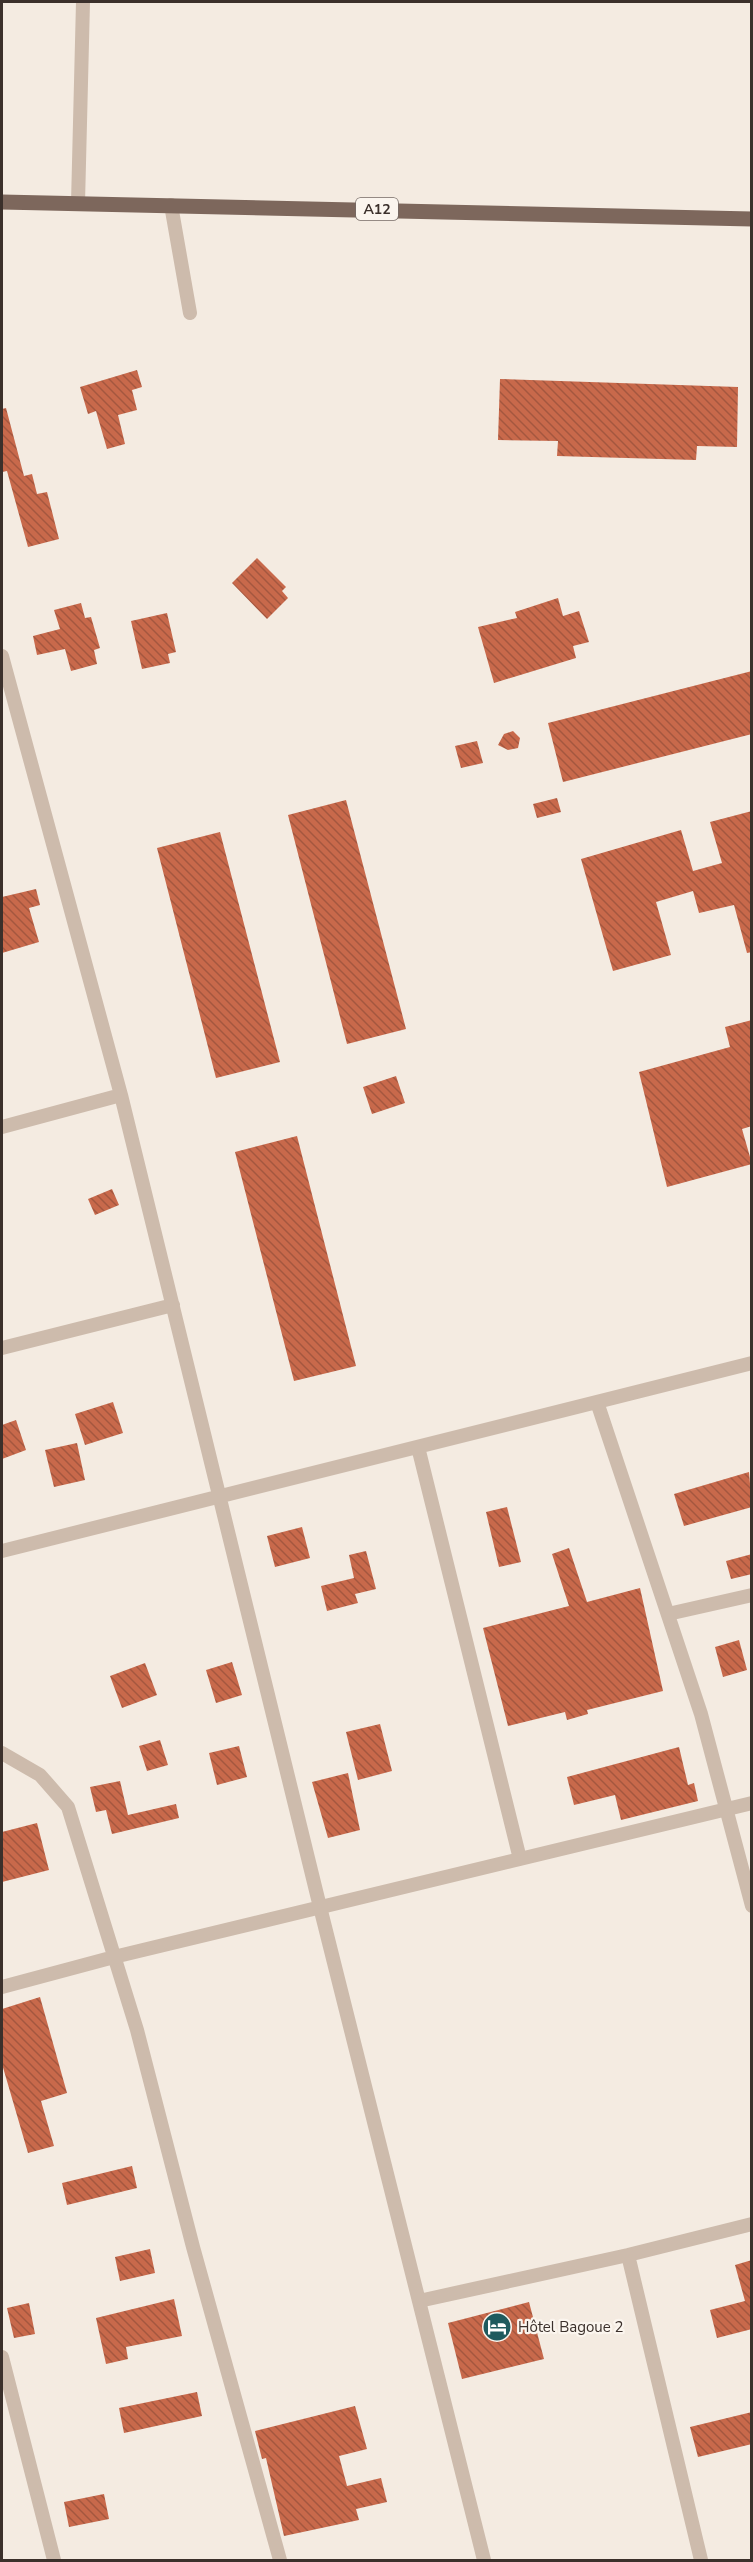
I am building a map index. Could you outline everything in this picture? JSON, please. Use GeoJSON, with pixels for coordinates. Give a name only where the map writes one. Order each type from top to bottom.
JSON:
{"type":"FeatureCollection","features":[{"type":"Feature","properties":{"kind":"main road","name":"A12"},"geometry":{"type":"LineString","coordinates":[[2,202],[752,219]]}},
{"type":"Feature","properties":{"kind":"street"},"geometry":{"type":"LineString","coordinates":[[78,203],[83,2]]}},
{"type":"Feature","properties":{"kind":"street"},"geometry":{"type":"LineString","coordinates":[[171,205],[190,313]]}},
{"type":"Feature","properties":{"kind":"street"},"geometry":{"type":"LineString","coordinates":[[2,656],[6,696],[121,1095],[320,1907],[484,2560]]}},
{"type":"Feature","properties":{"kind":"street"},"geometry":{"type":"LineString","coordinates":[[2,1127],[121,1095]]}},
{"type":"Feature","properties":{"kind":"street"},"geometry":{"type":"LineString","coordinates":[[2,1348],[173,1305]]}},
{"type":"Feature","properties":{"kind":"street"},"geometry":{"type":"LineString","coordinates":[[2,1551],[752,1363]]}},
{"type":"Feature","properties":{"kind":"street"},"geometry":{"type":"LineString","coordinates":[[597,1402],[701,1714],[752,1906]]}},
{"type":"Feature","properties":{"kind":"street"},"geometry":{"type":"LineString","coordinates":[[418,1447],[520,1858]]}},
{"type":"Feature","properties":{"kind":"street"},"geometry":{"type":"LineString","coordinates":[[668,1614],[752,1595]]}},
{"type":"Feature","properties":{"kind":"street"},"geometry":{"type":"LineString","coordinates":[[2,1754],[40,1775],[68,1807],[137,2030],[193,2247],[280,2560]]}},
{"type":"Feature","properties":{"kind":"street"},"geometry":{"type":"LineString","coordinates":[[2,1987],[114,1957],[752,1803]]}},
{"type":"Feature","properties":{"kind":"street"},"geometry":{"type":"LineString","coordinates":[[419,2301],[628,2255],[752,2224]]}},
{"type":"Feature","properties":{"kind":"street"},"geometry":{"type":"LineString","coordinates":[[628,2255],[701,2560]]}},
{"type":"Feature","properties":{"kind":"street"},"geometry":{"type":"LineString","coordinates":[[2,2357],[54,2560]]}},
{"type":"Feature","properties":{"kind":"building"},"geometry":{"type":"Polygon","coordinates":[[[137,370],[142,387],[132,390],[137,410],[118,415],[125,444],[107,449],[96,411],[88,414],[80,387],[137,370]]]}},
{"type":"Feature","properties":{"kind":"building"},"geometry":{"type":"Polygon","coordinates":[[[500,379],[738,387],[737,447],[697,446],[696,460],[557,456],[558,441],[498,440],[500,379]]]}},
{"type":"Feature","properties":{"kind":"building"},"geometry":{"type":"Polygon","coordinates":[[[6,408],[24,476],[32,474],[37,494],[47,492],[59,539],[28,547],[7,471],[2,472],[2,409],[6,408]]]}},
{"type":"Feature","properties":{"kind":"building"},"geometry":{"type":"Polygon","coordinates":[[[257,558],[286,587],[282,591],[288,598],[267,619],[232,583],[257,558]]]}},
{"type":"Feature","properties":{"kind":"building"},"geometry":{"type":"Polygon","coordinates":[[[558,598],[563,616],[579,611],[589,642],[573,646],[576,658],[494,683],[478,627],[517,618],[515,612],[558,598]]]}},
{"type":"Feature","properties":{"kind":"building"},"geometry":{"type":"Polygon","coordinates":[[[81,603],[85,618],[91,617],[100,648],[94,650],[97,664],[71,671],[65,649],[37,655],[33,636],[60,629],[54,610],[81,603]]]}},
{"type":"Feature","properties":{"kind":"building"},"geometry":{"type":"Polygon","coordinates":[[[167,613],[176,652],[168,654],[170,663],[142,669],[131,621],[167,613]]]}},
{"type":"Feature","properties":{"kind":"building"},"geometry":{"type":"Polygon","coordinates":[[[752,671],[752,734],[563,782],[548,723],[752,671]]]}},
{"type":"Feature","properties":{"kind":"building"},"geometry":{"type":"Polygon","coordinates":[[[513,731],[520,738],[518,748],[508,750],[498,745],[504,734],[513,731]]]}},
{"type":"Feature","properties":{"kind":"building"},"geometry":{"type":"Polygon","coordinates":[[[477,741],[483,763],[461,768],[455,746],[477,741]]]}},
{"type":"Feature","properties":{"kind":"building"},"geometry":{"type":"Polygon","coordinates":[[[557,798],[561,812],[537,818],[533,804],[557,798]]]}},
{"type":"Feature","properties":{"kind":"building"},"geometry":{"type":"Polygon","coordinates":[[[346,800],[406,1029],[347,1044],[288,815],[346,800]]]}},
{"type":"Feature","properties":{"kind":"building"},"geometry":{"type":"Polygon","coordinates":[[[752,811],[752,952],[747,953],[734,905],[699,913],[693,891],[656,902],[671,955],[613,971],[581,859],[681,830],[693,871],[722,863],[710,822],[752,811]]]}},
{"type":"Feature","properties":{"kind":"building"},"geometry":{"type":"Polygon","coordinates":[[[220,832],[280,1062],[216,1078],[157,848],[220,832]]]}},
{"type":"Feature","properties":{"kind":"building"},"geometry":{"type":"Polygon","coordinates":[[[36,889],[40,905],[29,908],[39,942],[2,953],[2,897],[36,889]]]}},
{"type":"Feature","properties":{"kind":"building"},"geometry":{"type":"Polygon","coordinates":[[[752,1020],[752,1126],[742,1129],[752,1164],[667,1187],[639,1072],[730,1047],[725,1027],[752,1020]]]}},
{"type":"Feature","properties":{"kind":"building"},"geometry":{"type":"Polygon","coordinates":[[[396,1076],[405,1103],[372,1114],[363,1087],[396,1076]]]}},
{"type":"Feature","properties":{"kind":"building"},"geometry":{"type":"Polygon","coordinates":[[[297,1136],[356,1366],[294,1381],[235,1152],[297,1136]]]}},
{"type":"Feature","properties":{"kind":"building"},"geometry":{"type":"Polygon","coordinates":[[[112,1189],[119,1205],[95,1215],[88,1199],[112,1189]]]}},
{"type":"Feature","properties":{"kind":"building"},"geometry":{"type":"Polygon","coordinates":[[[113,1402],[123,1433],[85,1445],[75,1414],[113,1402]]]}},
{"type":"Feature","properties":{"kind":"building"},"geometry":{"type":"Polygon","coordinates":[[[16,1420],[26,1450],[2,1459],[2,1425],[16,1420]]]}},
{"type":"Feature","properties":{"kind":"building"},"geometry":{"type":"Polygon","coordinates":[[[77,1443],[85,1480],[54,1487],[45,1450],[77,1443]]]}},
{"type":"Feature","properties":{"kind":"building"},"geometry":{"type":"Polygon","coordinates":[[[749,1472],[752,1507],[684,1526],[674,1494],[749,1472]]]}},
{"type":"Feature","properties":{"kind":"building"},"geometry":{"type":"Polygon","coordinates":[[[507,1507],[521,1562],[499,1567],[486,1512],[507,1507]]]}},
{"type":"Feature","properties":{"kind":"building"},"geometry":{"type":"Polygon","coordinates":[[[302,1527],[310,1558],[275,1567],[267,1536],[302,1527]]]}},
{"type":"Feature","properties":{"kind":"building"},"geometry":{"type":"Polygon","coordinates":[[[569,1548],[587,1602],[640,1588],[663,1691],[587,1710],[588,1714],[567,1720],[565,1712],[508,1726],[483,1628],[569,1606],[552,1554],[569,1548]]]}},
{"type":"Feature","properties":{"kind":"building"},"geometry":{"type":"Polygon","coordinates":[[[366,1551],[376,1589],[355,1594],[358,1603],[327,1611],[321,1586],[354,1578],[349,1555],[366,1551]]]}},
{"type":"Feature","properties":{"kind":"building"},"geometry":{"type":"Polygon","coordinates":[[[752,1554],[752,1574],[731,1579],[726,1561],[752,1554]]]}},
{"type":"Feature","properties":{"kind":"building"},"geometry":{"type":"Polygon","coordinates":[[[739,1640],[747,1670],[723,1677],[715,1647],[739,1640]]]}},
{"type":"Feature","properties":{"kind":"building"},"geometry":{"type":"Polygon","coordinates":[[[232,1662],[242,1695],[216,1703],[206,1670],[232,1662]]]}},
{"type":"Feature","properties":{"kind":"building"},"geometry":{"type":"Polygon","coordinates":[[[145,1663],[157,1695],[122,1708],[110,1676],[145,1663]]]}},
{"type":"Feature","properties":{"kind":"building"},"geometry":{"type":"Polygon","coordinates":[[[380,1724],[392,1771],[358,1780],[346,1732],[380,1724]]]}},
{"type":"Feature","properties":{"kind":"building"},"geometry":{"type":"Polygon","coordinates":[[[160,1740],[168,1765],[147,1771],[139,1746],[160,1740]]]}},
{"type":"Feature","properties":{"kind":"building"},"geometry":{"type":"Polygon","coordinates":[[[239,1746],[247,1777],[217,1785],[209,1753],[239,1746]]]}},
{"type":"Feature","properties":{"kind":"building"},"geometry":{"type":"Polygon","coordinates":[[[679,1747],[688,1785],[694,1783],[698,1801],[621,1820],[615,1795],[574,1805],[567,1777],[679,1747]]]}},
{"type":"Feature","properties":{"kind":"building"},"geometry":{"type":"Polygon","coordinates":[[[348,1773],[360,1830],[328,1838],[312,1782],[348,1773]]]}},
{"type":"Feature","properties":{"kind":"building"},"geometry":{"type":"Polygon","coordinates":[[[120,1781],[128,1815],[176,1804],[179,1818],[112,1834],[106,1810],[96,1812],[90,1787],[120,1781]]]}},
{"type":"Feature","properties":{"kind":"building"},"geometry":{"type":"Polygon","coordinates":[[[37,1823],[49,1870],[2,1882],[2,1832],[37,1823]]]}},
{"type":"Feature","properties":{"kind":"building"},"geometry":{"type":"Polygon","coordinates":[[[40,1997],[67,2093],[41,2101],[54,2146],[28,2153],[2,2064],[2,2009],[40,1997]]]}},
{"type":"Feature","properties":{"kind":"building"},"geometry":{"type":"Polygon","coordinates":[[[132,2166],[137,2188],[67,2205],[62,2183],[132,2166]]]}},
{"type":"Feature","properties":{"kind":"building"},"geometry":{"type":"Polygon","coordinates":[[[150,2249],[155,2273],[120,2281],[115,2257],[150,2249]]]}},
{"type":"Feature","properties":{"kind":"building"},"geometry":{"type":"Polygon","coordinates":[[[752,2260],[752,2329],[717,2338],[710,2310],[745,2301],[735,2265],[752,2260]]]}},
{"type":"Feature","properties":{"kind":"building"},"geometry":{"type":"Polygon","coordinates":[[[174,2299],[182,2336],[126,2347],[128,2359],[106,2364],[96,2318],[174,2299]]]}},
{"type":"Feature","properties":{"kind":"building"},"geometry":{"type":"Polygon","coordinates":[[[529,2302],[544,2359],[462,2379],[448,2323],[529,2302]]]}},
{"type":"Feature","properties":{"kind":"building"},"geometry":{"type":"Polygon","coordinates":[[[29,2303],[35,2334],[14,2338],[7,2308],[29,2303]]]}},
{"type":"Feature","properties":{"kind":"building"},"geometry":{"type":"Polygon","coordinates":[[[197,2392],[202,2416],[124,2433],[119,2408],[197,2392]]]}},
{"type":"Feature","properties":{"kind":"building"},"geometry":{"type":"Polygon","coordinates":[[[355,2406],[367,2449],[339,2456],[347,2486],[381,2478],[387,2502],[356,2509],[359,2520],[284,2536],[266,2458],[262,2459],[255,2431],[355,2406]]]}},
{"type":"Feature","properties":{"kind":"building"},"geometry":{"type":"Polygon","coordinates":[[[752,2412],[752,2444],[698,2457],[690,2427],[752,2412]]]}},
{"type":"Feature","properties":{"kind":"building"},"geometry":{"type":"Polygon","coordinates":[[[104,2494],[109,2519],[69,2527],[64,2502],[104,2494]]]}},
{"type":"Feature","properties":{"kind":"place","name":"Hôtel Bagoue 2"},"geometry":{"type":"Point","coordinates":[497,2327]}}]}
